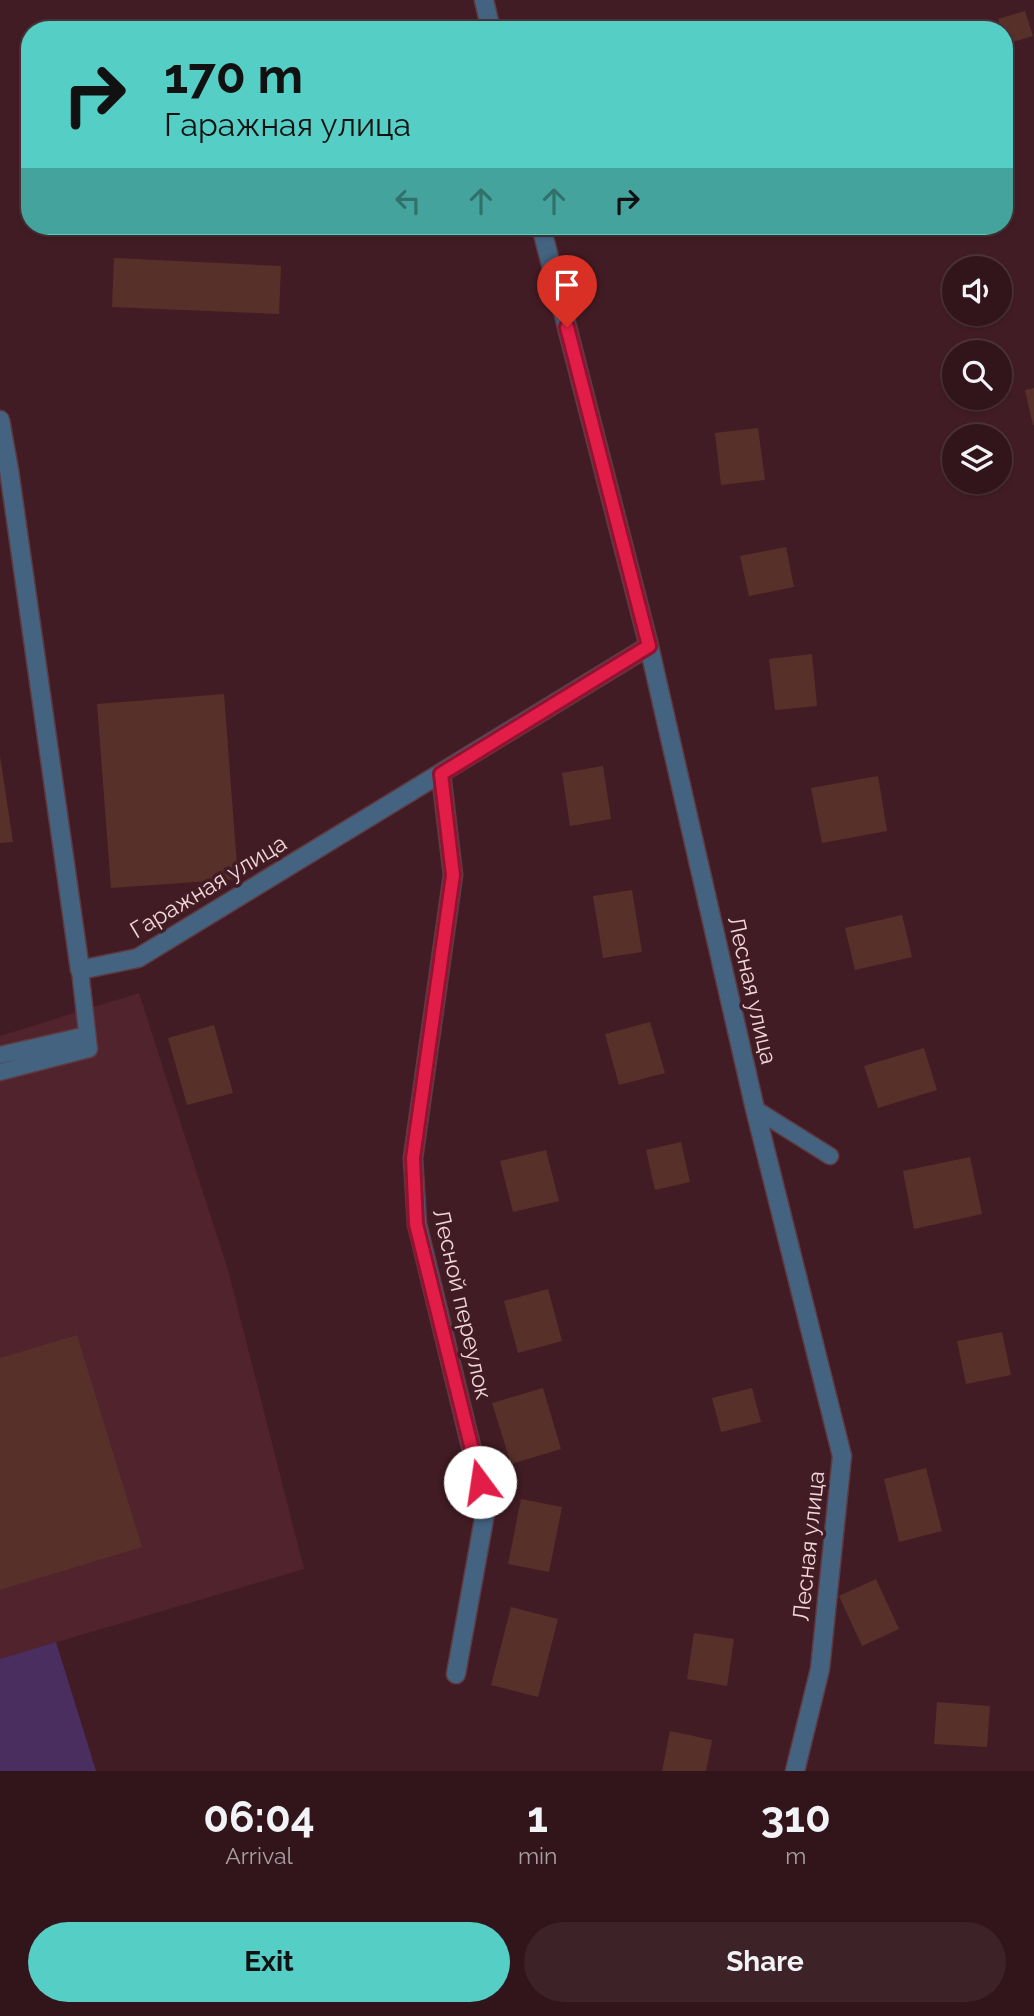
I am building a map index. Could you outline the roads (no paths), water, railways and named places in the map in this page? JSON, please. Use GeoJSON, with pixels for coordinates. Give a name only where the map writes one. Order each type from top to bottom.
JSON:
{"type":"FeatureCollection","features":[{"type":"Feature","properties":{"kind":"street"},"geometry":{"type":"LineString","coordinates":[[484,0],[489,21]]}},
{"type":"Feature","properties":{"kind":"street","name":"Лесная улица"},"geometry":{"type":"LineString","coordinates":[[543,235],[649,646],[755,1109],[842,1456],[820,1668],[795,1771]]}},
{"type":"Feature","properties":{"kind":"street"},"geometry":{"type":"LineString","coordinates":[[0,420],[80,970]]}},
{"type":"Feature","properties":{"kind":"street","name":"Гаражная улица"},"geometry":{"type":"LineString","coordinates":[[80,970],[138,958],[649,646]]}},
{"type":"Feature","properties":{"kind":"street","name":"Лесной переулок"},"geometry":{"type":"LineString","coordinates":[[441,774],[453,875],[413,1158],[416,1224],[486,1508],[456,1674]]}},
{"type":"Feature","properties":{"kind":"lane"},"geometry":{"type":"LineString","coordinates":[[0,1072],[89,1049],[80,970]]}},
{"type":"Feature","properties":{"kind":"lane"},"geometry":{"type":"LineString","coordinates":[[0,1055],[87,1035]]}},
{"type":"Feature","properties":{"kind":"lane"},"geometry":{"type":"LineString","coordinates":[[755,1109],[830,1156]]}}]}
